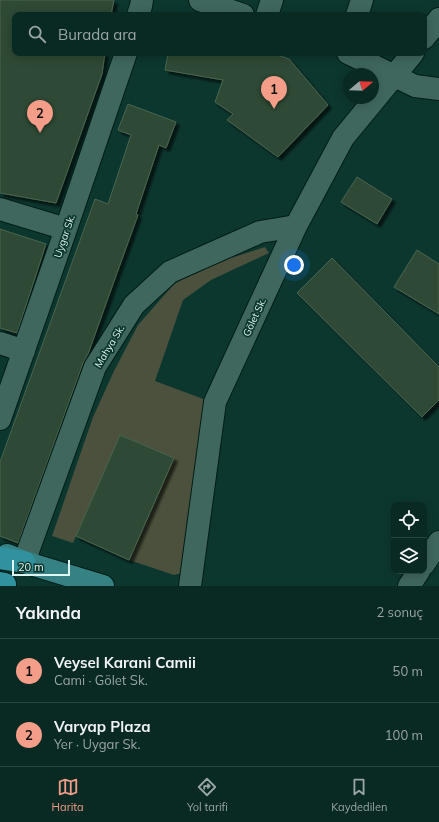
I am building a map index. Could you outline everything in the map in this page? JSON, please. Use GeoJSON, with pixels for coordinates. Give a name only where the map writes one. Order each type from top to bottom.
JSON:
{"type":"FeatureCollection","features":[{"type":"Feature","properties":{"kind":"highway"},"geometry":{"type":"LineString","coordinates":[[0,558],[24,562]]}},
{"type":"Feature","properties":{"kind":"main road"},"geometry":{"type":"LineString","coordinates":[[0,553],[24,562],[103,586]]}},
{"type":"Feature","properties":{"kind":"street"},"geometry":{"type":"LineString","coordinates":[[139,12],[142,0]]}},
{"type":"Feature","properties":{"kind":"street"},"geometry":{"type":"LineString","coordinates":[[200,0],[234,12]]}},
{"type":"Feature","properties":{"kind":"street"},"geometry":{"type":"LineString","coordinates":[[268,12],[272,0]]}},
{"type":"Feature","properties":{"kind":"street"},"geometry":{"type":"LineString","coordinates":[[358,12],[362,0]]}},
{"type":"Feature","properties":{"kind":"street"},"geometry":{"type":"LineString","coordinates":[[427,34],[439,19]]}},
{"type":"Feature","properties":{"kind":"street","name":"Uygar Sk."},"geometry":{"type":"LineString","coordinates":[[0,419],[125,56]]}},
{"type":"Feature","properties":{"kind":"street"},"geometry":{"type":"LineString","coordinates":[[354,56],[414,86],[439,89]]}},
{"type":"Feature","properties":{"kind":"street","name":"Gölet Sk."},"geometry":{"type":"LineString","coordinates":[[190,586],[215,402],[296,226],[343,138],[411,56]]}},
{"type":"Feature","properties":{"kind":"street"},"geometry":{"type":"LineString","coordinates":[[0,208],[66,229]]}},
{"type":"Feature","properties":{"kind":"street","name":"Mahya Sk."},"geometry":{"type":"LineString","coordinates":[[24,562],[95,367],[134,305],[170,272],[260,232],[296,226]]}},
{"type":"Feature","properties":{"kind":"street"},"geometry":{"type":"LineString","coordinates":[[0,343],[24,351]]}},
{"type":"Feature","properties":{"kind":"street"},"geometry":{"type":"LineString","coordinates":[[427,560],[439,542]]}},
{"type":"Feature","properties":{"kind":"street"},"geometry":{"type":"LineString","coordinates":[[409,586],[417,574]]}},
{"type":"Feature","properties":{"kind":"green space"},"geometry":{"type":"Polygon","coordinates":[[[265,247],[269,253],[211,280],[183,300],[155,381],[206,400],[182,573],[174,575],[129,560],[173,458],[120,435],[73,543],[52,536],[93,417],[114,371],[138,325],[174,284],[206,266],[265,247]]]}},
{"type":"Feature","properties":{"kind":"building"},"geometry":{"type":"Polygon","coordinates":[[[0,0],[114,0],[112,12],[12,12],[12,56],[105,56],[102,74],[56,203],[0,193],[0,0]]]}},
{"type":"Feature","properties":{"kind":"building"},"geometry":{"type":"Polygon","coordinates":[[[167,56],[280,56],[289,59],[328,105],[278,157],[227,120],[233,114],[215,102],[223,80],[165,70],[167,56]]]}},
{"type":"Feature","properties":{"kind":"building"},"geometry":{"type":"Polygon","coordinates":[[[128,104],[176,122],[166,148],[159,145],[136,214],[138,215],[18,543],[0,536],[0,462],[95,199],[108,204],[131,135],[118,130],[128,104]]]}},
{"type":"Feature","properties":{"kind":"building"},"geometry":{"type":"Polygon","coordinates":[[[357,177],[392,199],[377,224],[341,202],[357,177]]]}},
{"type":"Feature","properties":{"kind":"building"},"geometry":{"type":"Polygon","coordinates":[[[0,229],[46,244],[17,333],[0,328],[0,229]]]}},
{"type":"Feature","properties":{"kind":"building"},"geometry":{"type":"Polygon","coordinates":[[[417,250],[439,264],[439,314],[394,287],[417,250]]]}},
{"type":"Feature","properties":{"kind":"building"},"geometry":{"type":"Polygon","coordinates":[[[332,258],[439,367],[439,400],[422,417],[297,293],[332,258]]]}},
{"type":"Feature","properties":{"kind":"building"},"geometry":{"type":"Polygon","coordinates":[[[120,435],[174,458],[129,560],[76,536],[120,435]]]}},
{"type":"Feature","properties":{"kind":"place","name":"Veysel Karani Camii"},"geometry":{"type":"Point","coordinates":[274,109]}},
{"type":"Feature","properties":{"kind":"place","name":"Varyap Plaza"},"geometry":{"type":"Point","coordinates":[40,133]}}]}
